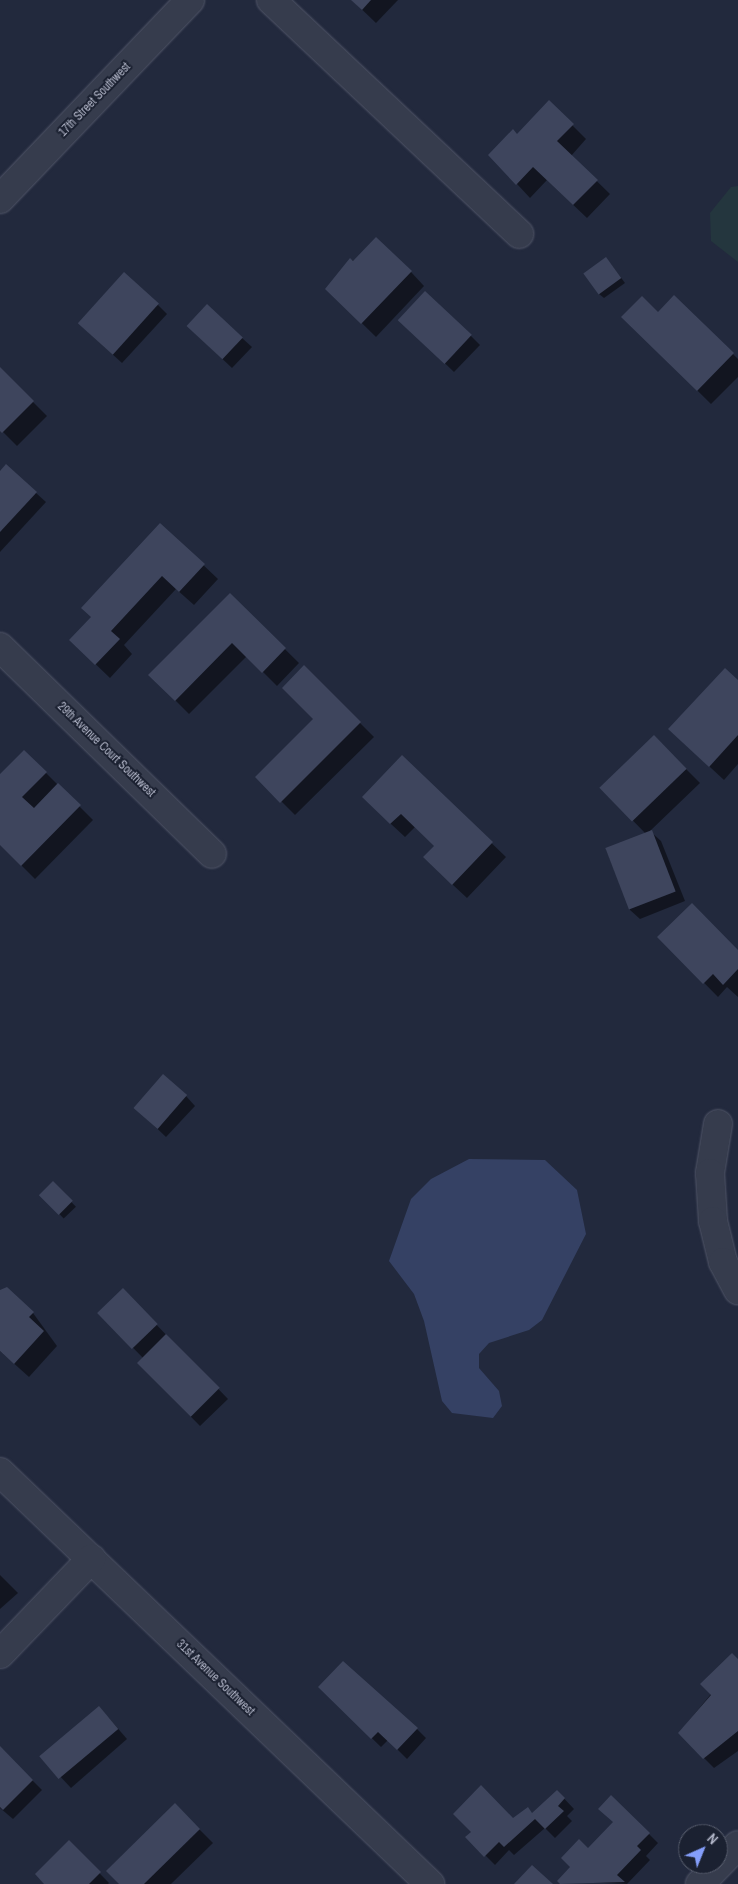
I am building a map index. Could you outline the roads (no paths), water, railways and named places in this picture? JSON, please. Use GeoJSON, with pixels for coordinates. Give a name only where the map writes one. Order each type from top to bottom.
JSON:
{"type":"FeatureCollection","features":[{"type":"Feature","properties":{"kind":"street","name":"17th Street Southwest"},"geometry":{"type":"LineString","coordinates":[[0,199],[190,0]]}},
{"type":"Feature","properties":{"kind":"street"},"geometry":{"type":"LineString","coordinates":[[270,0],[519,234]]}},
{"type":"Feature","properties":{"kind":"street","name":"29th Avenue Court Southwest"},"geometry":{"type":"LineString","coordinates":[[0,647],[212,854]]}},
{"type":"Feature","properties":{"kind":"street"},"geometry":{"type":"LineString","coordinates":[[718,1124],[710,1174],[712,1221],[723,1262],[738,1290]]}},
{"type":"Feature","properties":{"kind":"street","name":"31st Avenue Southwest"},"geometry":{"type":"LineString","coordinates":[[0,1472],[430,1884]]}},
{"type":"Feature","properties":{"kind":"street"},"geometry":{"type":"LineString","coordinates":[[0,1654],[92,1560]]}},
{"type":"Feature","properties":{"kind":"street"},"geometry":{"type":"LineString","coordinates":[[700,1884],[738,1845]]}},
{"type":"Feature","properties":{"kind":"water"},"geometry":{"type":"Polygon","coordinates":[[[469,1159],[545,1160],[577,1190],[586,1234],[542,1320],[529,1330],[489,1343],[479,1354],[479,1368],[499,1391],[502,1406],[493,1418],[452,1413],[442,1401],[424,1321],[414,1294],[389,1261],[411,1199],[431,1179],[469,1159]]]}}]}
